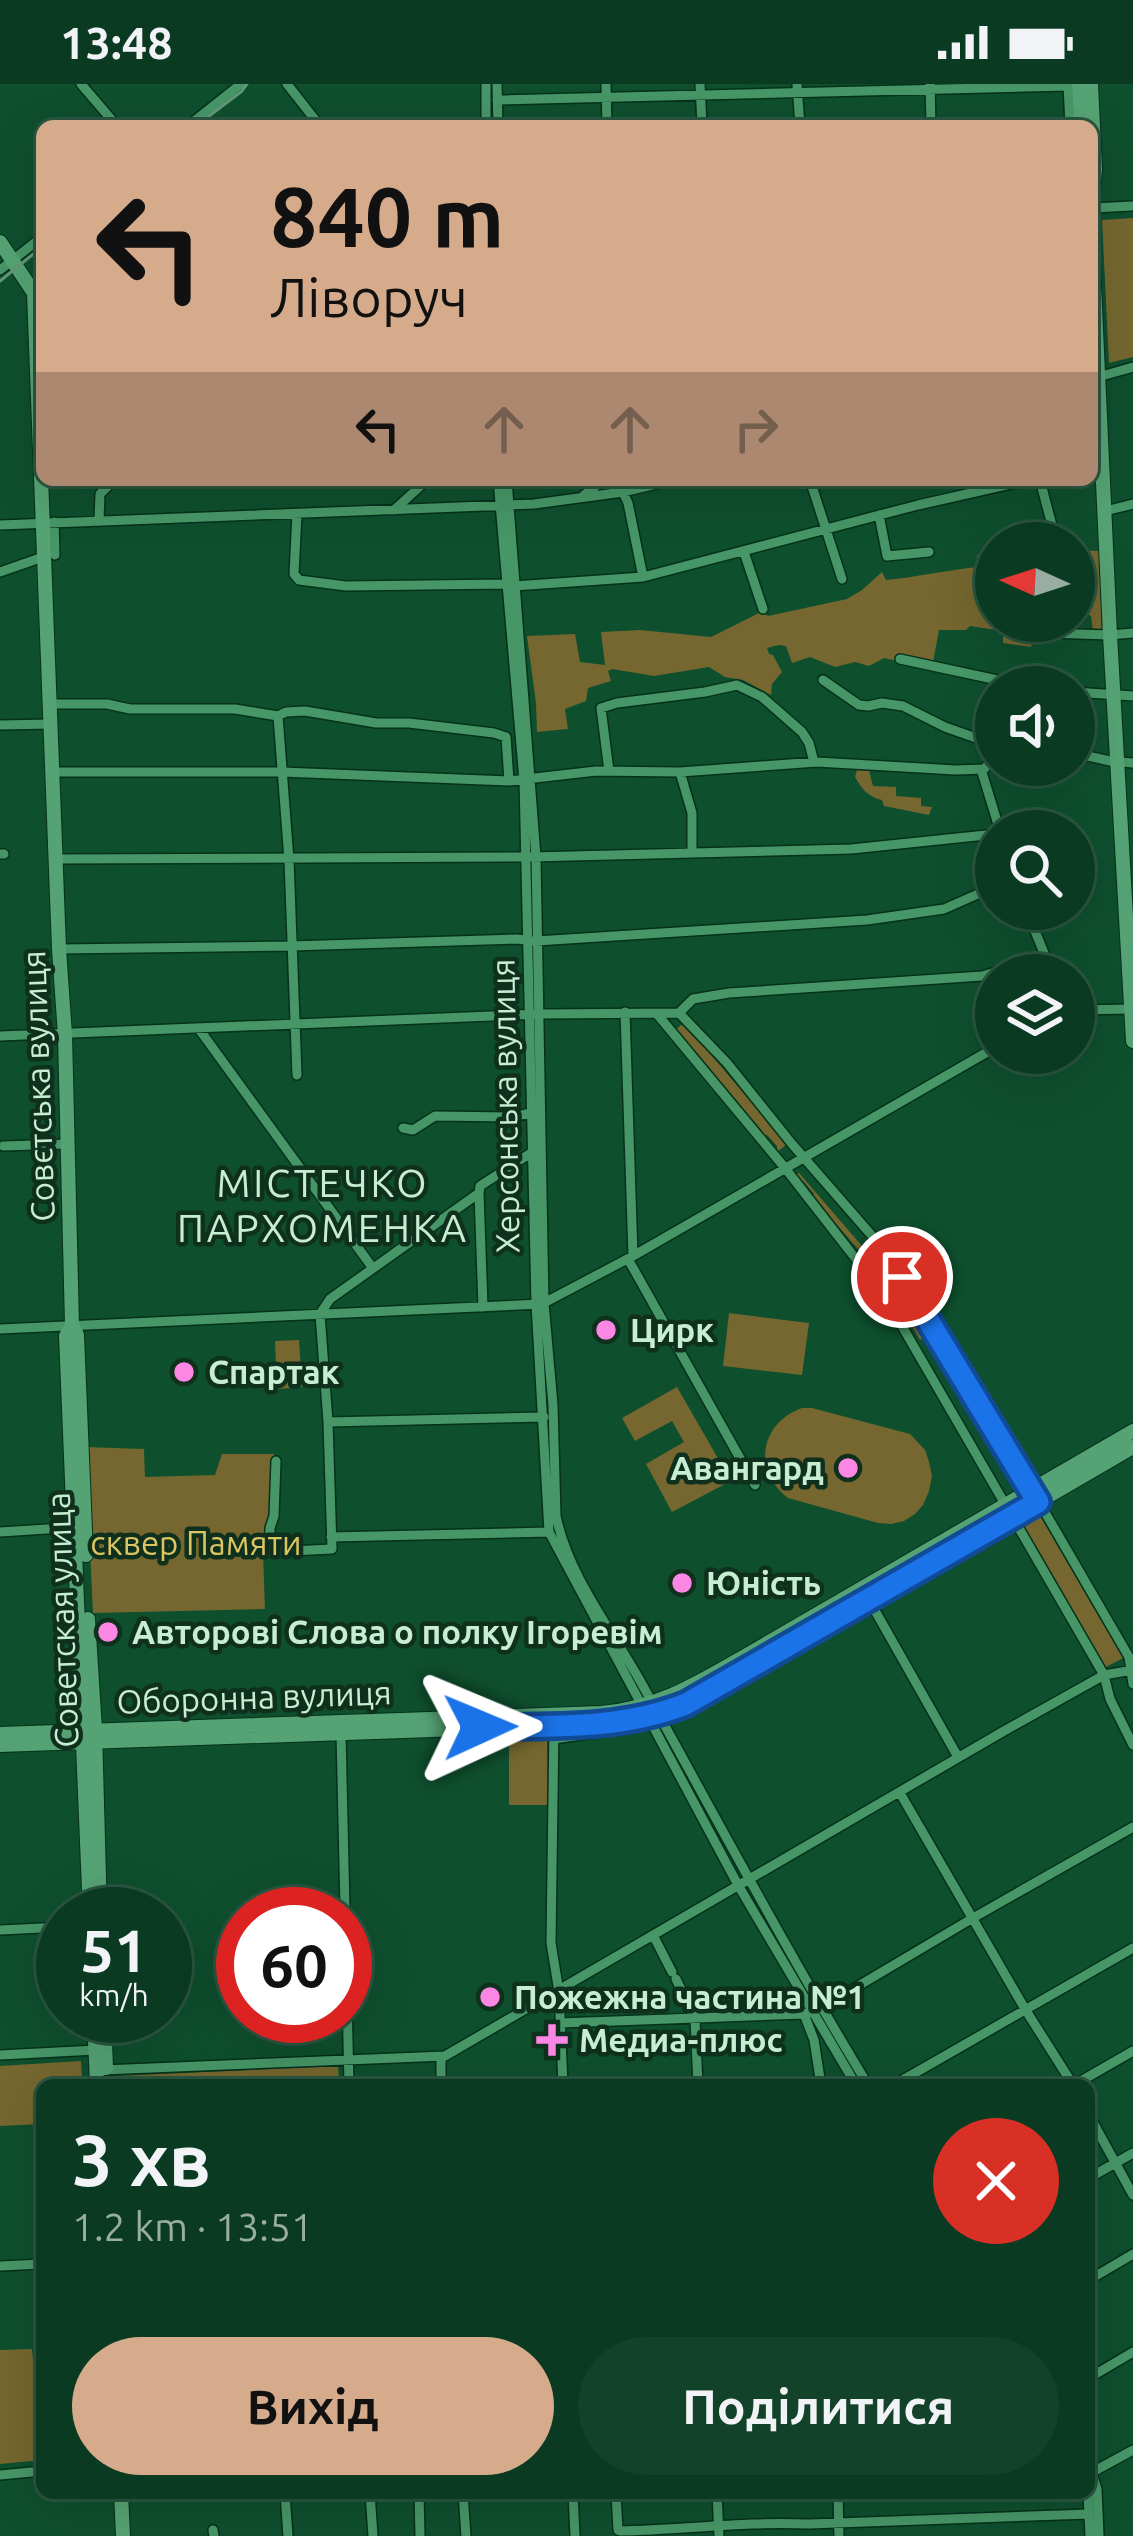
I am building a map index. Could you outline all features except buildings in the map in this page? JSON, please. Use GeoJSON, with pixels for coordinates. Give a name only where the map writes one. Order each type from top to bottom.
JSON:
{"type":"FeatureCollection","features":[{"type":"Feature","properties":{"kind":"main road"},"geometry":{"type":"LineString","coordinates":[[1091,84],[1093,120]]}},
{"type":"Feature","properties":{"kind":"main road"},"geometry":{"type":"LineString","coordinates":[[1072,85],[1080,120]]}},
{"type":"Feature","properties":{"kind":"main road","name":"Совєтська вулиця"},"geometry":{"type":"LineString","coordinates":[[0,242],[34,293],[36,332]]}},
{"type":"Feature","properties":{"kind":"main road"},"geometry":{"type":"LineString","coordinates":[[1098,469],[1105,511],[1133,1041]]}},
{"type":"Feature","properties":{"kind":"main road","name":"Совєтська вулиця"},"geometry":{"type":"LineString","coordinates":[[45,486],[72,1325]]}},
{"type":"Feature","properties":{"kind":"main road","name":"Советская улица"},"geometry":{"type":"LineString","coordinates":[[72,1325],[77,1335],[80,1526]]}},
{"type":"Feature","properties":{"kind":"main road","name":"Оборонна вулиця"},"geometry":{"type":"LineString","coordinates":[[1035,1496],[1133,1431]]}},
{"type":"Feature","properties":{"kind":"main road","name":"Оборонна вулиця"},"geometry":{"type":"LineString","coordinates":[[553,1726],[651,1710],[1035,1496],[1133,1447]]}},
{"type":"Feature","properties":{"kind":"main road","name":"Оборонна вулиця"},"geometry":{"type":"LineString","coordinates":[[89,1736],[341,1726],[605,1724],[712,1691],[1008,1511]]}},
{"type":"Feature","properties":{"kind":"main road"},"geometry":{"type":"LineString","coordinates":[[80,1526],[90,1887]]}},
{"type":"Feature","properties":{"kind":"main road"},"geometry":{"type":"LineString","coordinates":[[0,1734],[89,1736]]}},
{"type":"Feature","properties":{"kind":"main road"},"geometry":{"type":"LineString","coordinates":[[0,1745],[89,1736]]}},
{"type":"Feature","properties":{"kind":"main road","name":"Советская улица"},"geometry":{"type":"LineString","coordinates":[[89,1736],[98,1887]]}},
{"type":"Feature","properties":{"kind":"main road"},"geometry":{"type":"LineString","coordinates":[[96,2043],[101,2077]]}},
{"type":"Feature","properties":{"kind":"main road"},"geometry":{"type":"LineString","coordinates":[[101,2077],[103,2043]]}},
{"type":"Feature","properties":{"kind":"main road"},"geometry":{"type":"LineString","coordinates":[[117,2499],[118,2536]]}},
{"type":"Feature","properties":{"kind":"street"},"geometry":{"type":"LineString","coordinates":[[81,84],[111,120]]}},
{"type":"Feature","properties":{"kind":"street"},"geometry":{"type":"LineString","coordinates":[[196,120],[241,84]]}},
{"type":"Feature","properties":{"kind":"street"},"geometry":{"type":"LineString","coordinates":[[286,84],[315,120]]}},
{"type":"Feature","properties":{"kind":"street"},"geometry":{"type":"LineString","coordinates":[[486,84],[486,120]]}},
{"type":"Feature","properties":{"kind":"street"},"geometry":{"type":"LineString","coordinates":[[497,84],[498,120]]}},
{"type":"Feature","properties":{"kind":"street"},"geometry":{"type":"LineString","coordinates":[[606,84],[608,120]]}},
{"type":"Feature","properties":{"kind":"street"},"geometry":{"type":"LineString","coordinates":[[497,100],[607,100],[700,90],[1072,85],[1070,120]]}},
{"type":"Feature","properties":{"kind":"street"},"geometry":{"type":"LineString","coordinates":[[930,86],[931,120]]}},
{"type":"Feature","properties":{"kind":"street"},"geometry":{"type":"LineString","coordinates":[[797,89],[800,120]]}},
{"type":"Feature","properties":{"kind":"street"},"geometry":{"type":"LineString","coordinates":[[700,90],[702,120]]}},
{"type":"Feature","properties":{"kind":"street"},"geometry":{"type":"LineString","coordinates":[[1098,204],[1133,206]]}},
{"type":"Feature","properties":{"kind":"street"},"geometry":{"type":"LineString","coordinates":[[0,270],[36,242]]}},
{"type":"Feature","properties":{"kind":"street"},"geometry":{"type":"LineString","coordinates":[[1098,376],[1133,368]]}},
{"type":"Feature","properties":{"kind":"street"},"geometry":{"type":"LineString","coordinates":[[99,520],[100,494],[108,486]]}},
{"type":"Feature","properties":{"kind":"street"},"geometry":{"type":"LineString","coordinates":[[394,510],[412,486]]}},
{"type":"Feature","properties":{"kind":"street","name":"Херсонська вулиця"},"geometry":{"type":"LineString","coordinates":[[498,486],[528,779],[540,1304],[553,1406],[556,1516],[576,1570],[651,1710]]}},
{"type":"Feature","properties":{"kind":"street","name":"Херсонська вулиця"},"geometry":{"type":"LineString","coordinates":[[503,506],[506,486]]}},
{"type":"Feature","properties":{"kind":"street"},"geometry":{"type":"LineString","coordinates":[[580,497],[596,486]]}},
{"type":"Feature","properties":{"kind":"street"},"geometry":{"type":"LineString","coordinates":[[0,525],[503,506],[648,486]]}},
{"type":"Feature","properties":{"kind":"street"},"geometry":{"type":"LineString","coordinates":[[812,486],[842,579]]}},
{"type":"Feature","properties":{"kind":"street"},"geometry":{"type":"LineString","coordinates":[[297,514],[294,574],[298,580],[346,586],[510,585],[643,577],[1003,486]]}},
{"type":"Feature","properties":{"kind":"street"},"geometry":{"type":"LineString","coordinates":[[1042,486],[1051,522]]}},
{"type":"Feature","properties":{"kind":"street"},"geometry":{"type":"LineString","coordinates":[[623,492],[643,577]]}},
{"type":"Feature","properties":{"kind":"street"},"geometry":{"type":"LineString","coordinates":[[1105,511],[1133,505]]}},
{"type":"Feature","properties":{"kind":"street"},"geometry":{"type":"LineString","coordinates":[[879,515],[886,556],[929,552]]}},
{"type":"Feature","properties":{"kind":"street"},"geometry":{"type":"LineString","coordinates":[[744,552],[763,609]]}},
{"type":"Feature","properties":{"kind":"street"},"geometry":{"type":"LineString","coordinates":[[0,572],[49,556]]}},
{"type":"Feature","properties":{"kind":"street"},"geometry":{"type":"LineString","coordinates":[[1095,635],[1133,634]]}},
{"type":"Feature","properties":{"kind":"street"},"geometry":{"type":"LineString","coordinates":[[900,659],[975,675]]}},
{"type":"Feature","properties":{"kind":"street"},"geometry":{"type":"LineString","coordinates":[[823,680],[859,705],[903,706],[975,737]]}},
{"type":"Feature","properties":{"kind":"street"},"geometry":{"type":"LineString","coordinates":[[608,772],[601,709],[737,685],[762,697],[802,732],[814,762]]}},
{"type":"Feature","properties":{"kind":"street"},"geometry":{"type":"LineString","coordinates":[[1095,694],[1133,696]]}},
{"type":"Feature","properties":{"kind":"street"},"geometry":{"type":"LineString","coordinates":[[50,704],[235,709],[278,716],[304,711],[376,723],[494,733],[506,736],[509,781]]}},
{"type":"Feature","properties":{"kind":"street"},"geometry":{"type":"LineString","coordinates":[[278,716],[297,1075]]}},
{"type":"Feature","properties":{"kind":"street"},"geometry":{"type":"LineString","coordinates":[[0,725],[50,724]]}},
{"type":"Feature","properties":{"kind":"street"},"geometry":{"type":"LineString","coordinates":[[1095,758],[1133,763]]}},
{"type":"Feature","properties":{"kind":"street"},"geometry":{"type":"LineString","coordinates":[[52,772],[282,772],[509,781],[814,762],[975,769]]}},
{"type":"Feature","properties":{"kind":"street"},"geometry":{"type":"LineString","coordinates":[[680,772],[692,813],[692,852]]}},
{"type":"Feature","properties":{"kind":"street"},"geometry":{"type":"LineString","coordinates":[[56,859],[531,857],[851,849],[975,835]]}},
{"type":"Feature","properties":{"kind":"street"},"geometry":{"type":"LineString","coordinates":[[59,949],[532,941],[867,920],[944,909],[975,895]]}},
{"type":"Feature","properties":{"kind":"street"},"geometry":{"type":"LineString","coordinates":[[0,1036],[535,1014],[679,1013],[693,999],[729,993],[975,976]]}},
{"type":"Feature","properties":{"kind":"street"},"geometry":{"type":"LineString","coordinates":[[1095,1010],[1132,1009]]}},
{"type":"Feature","properties":{"kind":"street"},"geometry":{"type":"LineString","coordinates":[[625,1012],[630,1257],[755,1485]]}},
{"type":"Feature","properties":{"kind":"street"},"geometry":{"type":"LineString","coordinates":[[656,1013],[884,1294],[1104,1675],[1110,1699],[1133,1745]]}},
{"type":"Feature","properties":{"kind":"street"},"geometry":{"type":"LineString","coordinates":[[679,1013],[887,1253],[1129,1657],[1133,1684]]}},
{"type":"Feature","properties":{"kind":"street","name":"Херсонська вулиця"},"geometry":{"type":"LineString","coordinates":[[535,1014],[534,1151],[549,1532],[590,1611],[651,1710]]}},
{"type":"Feature","properties":{"kind":"street"},"geometry":{"type":"LineString","coordinates":[[200,1029],[372,1268]]}},
{"type":"Feature","properties":{"kind":"street"},"geometry":{"type":"LineString","coordinates":[[0,1329],[540,1304],[975,1059]]}},
{"type":"Feature","properties":{"kind":"street"},"geometry":{"type":"LineString","coordinates":[[403,1128],[413,1130],[435,1116],[514,1117],[533,1112]]}},
{"type":"Feature","properties":{"kind":"street"},"geometry":{"type":"LineString","coordinates":[[4,1146],[68,1144]]}},
{"type":"Feature","properties":{"kind":"street"},"geometry":{"type":"LineString","coordinates":[[483,1306],[480,1186],[534,1151]]}},
{"type":"Feature","properties":{"kind":"street"},"geometry":{"type":"LineString","coordinates":[[331,1543],[320,1314],[330,1299],[479,1193]]}},
{"type":"Feature","properties":{"kind":"street"},"geometry":{"type":"LineString","coordinates":[[328,1422],[544,1417]]}},
{"type":"Feature","properties":{"kind":"street"},"geometry":{"type":"LineString","coordinates":[[275,1461],[269,1552],[331,1543],[549,1532]]}},
{"type":"Feature","properties":{"kind":"street"},"geometry":{"type":"LineString","coordinates":[[0,1532],[80,1526]]}},
{"type":"Feature","properties":{"kind":"street"},"geometry":{"type":"LineString","coordinates":[[868,1599],[958,1757]]}},
{"type":"Feature","properties":{"kind":"street"},"geometry":{"type":"LineString","coordinates":[[101,2077],[441,2057],[1104,1675],[1132,1670]]}},
{"type":"Feature","properties":{"kind":"street"},"geometry":{"type":"LineString","coordinates":[[651,1710],[853,2079]]}},
{"type":"Feature","properties":{"kind":"street"},"geometry":{"type":"LineString","coordinates":[[341,1726],[349,2079]]}},
{"type":"Feature","properties":{"kind":"street"},"geometry":{"type":"LineString","coordinates":[[553,1726],[551,1943],[559,1992],[562,2079]]}},
{"type":"Feature","properties":{"kind":"street"},"geometry":{"type":"LineString","coordinates":[[900,1793],[1070,2079]]}},
{"type":"Feature","properties":{"kind":"street"},"geometry":{"type":"LineString","coordinates":[[560,2024],[813,2011],[1133,1827]]}},
{"type":"Feature","properties":{"kind":"street"},"geometry":{"type":"LineString","coordinates":[[0,1930],[36,1928]]}},
{"type":"Feature","properties":{"kind":"street"},"geometry":{"type":"LineString","coordinates":[[653,1935],[694,2019],[698,2079]]}},
{"type":"Feature","properties":{"kind":"street"},"geometry":{"type":"LineString","coordinates":[[905,2079],[1133,1948]]}},
{"type":"Feature","properties":{"kind":"street"},"geometry":{"type":"LineString","coordinates":[[813,2011],[820,2079]]}},
{"type":"Feature","properties":{"kind":"street"},"geometry":{"type":"LineString","coordinates":[[813,2011],[864,2079]]}},
{"type":"Feature","properties":{"kind":"street"},"geometry":{"type":"LineString","coordinates":[[0,2055],[96,2050]]}},
{"type":"Feature","properties":{"kind":"street"},"geometry":{"type":"LineString","coordinates":[[1084,2079],[1133,2051]]}},
{"type":"Feature","properties":{"kind":"street"},"geometry":{"type":"LineString","coordinates":[[441,2057],[441,2079]]}},
{"type":"Feature","properties":{"kind":"street"},"geometry":{"type":"LineString","coordinates":[[1095,2126],[1133,2195]]}},
{"type":"Feature","properties":{"kind":"street"},"geometry":{"type":"LineString","coordinates":[[1095,2175],[1133,2153]]}},
{"type":"Feature","properties":{"kind":"street"},"geometry":{"type":"LineString","coordinates":[[1095,2276],[1133,2254]]}},
{"type":"Feature","properties":{"kind":"street"},"geometry":{"type":"LineString","coordinates":[[0,2266],[36,2264]]}},
{"type":"Feature","properties":{"kind":"street"},"geometry":{"type":"LineString","coordinates":[[1095,2374],[1133,2352]]}},
{"type":"Feature","properties":{"kind":"street"},"geometry":{"type":"LineString","coordinates":[[1095,2468],[1133,2450]]}},
{"type":"Feature","properties":{"kind":"street"},"geometry":{"type":"LineString","coordinates":[[0,2475],[36,2472]]}},
{"type":"Feature","properties":{"kind":"street"},"geometry":{"type":"LineString","coordinates":[[1094,2536],[1095,2484]]}},
{"type":"Feature","properties":{"kind":"street"},"geometry":{"type":"LineString","coordinates":[[286,2499],[288,2536]]}},
{"type":"Feature","properties":{"kind":"street"},"geometry":{"type":"LineString","coordinates":[[370,2499],[373,2536]]}},
{"type":"Feature","properties":{"kind":"street"},"geometry":{"type":"LineString","coordinates":[[419,2499],[420,2536]]}},
{"type":"Feature","properties":{"kind":"street"},"geometry":{"type":"LineString","coordinates":[[463,2499],[466,2536]]}},
{"type":"Feature","properties":{"kind":"street"},"geometry":{"type":"LineString","coordinates":[[573,2499],[575,2536]]}},
{"type":"Feature","properties":{"kind":"street"},"geometry":{"type":"LineString","coordinates":[[616,2499],[618,2530],[719,2531],[772,2522],[1090,2514]]}},
{"type":"Feature","properties":{"kind":"street"},"geometry":{"type":"LineString","coordinates":[[717,2499],[719,2531]]}},
{"type":"Feature","properties":{"kind":"street"},"geometry":{"type":"LineString","coordinates":[[838,2499],[839,2536]]}},
{"type":"Feature","properties":{"kind":"street"},"geometry":{"type":"LineString","coordinates":[[1089,2499],[1094,2536]]}},
{"type":"Feature","properties":{"kind":"green space"},"geometry":{"type":"Polygon","coordinates":[[[1133,218],[1133,357],[1109,363],[1102,220],[1133,218]]]}},
{"type":"Feature","properties":{"kind":"green space"},"geometry":{"type":"Polygon","coordinates":[[[1095,551],[1099,551],[1102,631],[1095,631],[1095,551]]]}},
{"type":"Feature","properties":{"kind":"green space"},"geometry":{"type":"Polygon","coordinates":[[[975,567],[975,627],[939,630],[933,662],[884,658],[869,666],[855,662],[835,667],[810,657],[792,663],[786,646],[767,648],[782,672],[772,684],[771,695],[709,667],[654,676],[612,669],[608,671],[611,681],[588,688],[586,701],[565,709],[568,729],[537,732],[527,636],[575,634],[580,662],[605,665],[601,632],[640,630],[711,637],[761,612],[768,616],[847,599],[882,572],[886,580],[975,567]]]}},
{"type":"Feature","properties":{"kind":"green space"},"geometry":{"type":"Polygon","coordinates":[[[857,770],[869,771],[873,786],[896,787],[896,796],[921,798],[921,806],[932,807],[929,815],[884,806],[860,785],[857,770]]]}},
{"type":"Feature","properties":{"kind":"green space"},"geometry":{"type":"Polygon","coordinates":[[[684,1023],[787,1144],[777,1152],[777,1146],[762,1135],[675,1030],[684,1023]]]}},
{"type":"Feature","properties":{"kind":"green space"},"geometry":{"type":"Polygon","coordinates":[[[799,1173],[887,1275],[925,1337],[920,1340],[883,1278],[804,1182],[799,1182],[794,1175],[799,1173]]]}},
{"type":"Feature","properties":{"kind":"green space"},"geometry":{"type":"Polygon","coordinates":[[[729,1313],[809,1323],[802,1375],[723,1366],[729,1313]]]}},
{"type":"Feature","properties":{"kind":"green space"},"geometry":{"type":"Polygon","coordinates":[[[299,1340],[302,1387],[277,1389],[275,1341],[299,1340]]]}},
{"type":"Feature","properties":{"kind":"green space"},"geometry":{"type":"Polygon","coordinates":[[[677,1387],[731,1481],[672,1512],[646,1464],[684,1442],[672,1421],[635,1441],[622,1418],[677,1387]]]}},
{"type":"Feature","properties":{"kind":"green space","name":"Авангард"},"geometry":{"type":"Polygon","coordinates":[[[802,1408],[910,1434],[925,1450],[932,1476],[923,1505],[904,1521],[891,1524],[788,1498],[769,1475],[766,1448],[777,1425],[802,1408]]]}},
{"type":"Feature","properties":{"kind":"green space","name":"сквер Памяти"},"geometry":{"type":"Polygon","coordinates":[[[85,1447],[144,1449],[145,1477],[215,1475],[222,1454],[274,1454],[274,1502],[268,1552],[263,1554],[265,1609],[93,1613],[85,1447]]]}},
{"type":"Feature","properties":{"kind":"green space"},"geometry":{"type":"Polygon","coordinates":[[[1039,1514],[1123,1658],[1106,1667],[1021,1524],[1039,1514]]]}},
{"type":"Feature","properties":{"kind":"green space"},"geometry":{"type":"Polygon","coordinates":[[[509,1733],[547,1733],[548,1805],[509,1805],[509,1733]]]}},
{"type":"Feature","properties":{"kind":"green space"},"geometry":{"type":"Polygon","coordinates":[[[81,2061],[82,2079],[36,2079],[36,2124],[0,2126],[0,2066],[81,2061]]]}},
{"type":"Feature","properties":{"kind":"green space"},"geometry":{"type":"Polygon","coordinates":[[[338,2066],[339,2079],[117,2079],[338,2066]]]}},
{"type":"Feature","properties":{"kind":"green space"},"geometry":{"type":"Polygon","coordinates":[[[32,2349],[36,2461],[0,2464],[0,2350],[32,2349]]]}},
{"type":"Feature","properties":{"kind":"tram line"},"geometry":{"type":"LineString","coordinates":[[204,120],[247,84]]}},
{"type":"Feature","properties":{"kind":"tram line"},"geometry":{"type":"LineString","coordinates":[[0,281],[36,252]]}},
{"type":"Feature","properties":{"kind":"place","name":"Цирк"},"geometry":{"type":"Point","coordinates":[606,1330]}},
{"type":"Feature","properties":{"kind":"place","name":"Спартак"},"geometry":{"type":"Point","coordinates":[184,1372]}},
{"type":"Feature","properties":{"kind":"place","name":"Авангард"},"geometry":{"type":"Point","coordinates":[848,1468]}},
{"type":"Feature","properties":{"kind":"place","name":"Юність"},"geometry":{"type":"Point","coordinates":[682,1583]}},
{"type":"Feature","properties":{"kind":"place","name":"Авторові Слова о полку Ігоревім"},"geometry":{"type":"Point","coordinates":[108,1632]}},
{"type":"Feature","properties":{"kind":"place","name":"Пожежна частина №1"},"geometry":{"type":"Point","coordinates":[490,1997]}},
{"type":"Feature","properties":{"kind":"place","name":"Медиа-плюс"},"geometry":{"type":"Point","coordinates":[552,2040]}},
{"type":"Feature","properties":{"kind":"district","name":"МІСТЕЧКО ПАРХОМЕНКА"},"geometry":{"type":"Point","coordinates":[323,1206]}},
{"type":"Feature","properties":{"kind":"route"},"geometry":{"type":"LineString","coordinates":[[480,1727],[616,1723],[686,1704],[1038,1502],[902,1277]]}}]}
